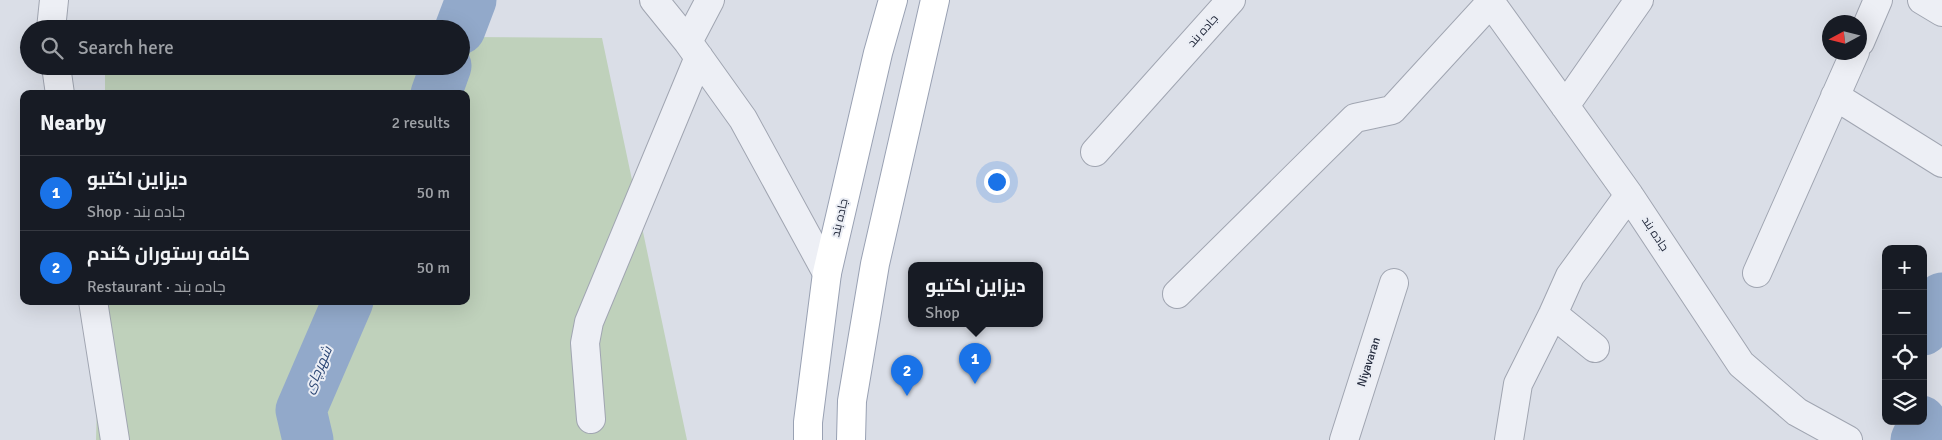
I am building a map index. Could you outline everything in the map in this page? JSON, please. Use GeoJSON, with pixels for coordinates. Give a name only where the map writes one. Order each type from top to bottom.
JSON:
{"type":"FeatureCollection","features":[{"type":"Feature","properties":{"kind":"main road","name":"جاده بند"},"geometry":{"type":"LineString","coordinates":[[808,440],[808,422],[827,273],[892,0]]}},
{"type":"Feature","properties":{"kind":"main road"},"geometry":{"type":"LineString","coordinates":[[851,440],[852,401],[875,264],[935,0]]}},
{"type":"Feature","properties":{"kind":"street"},"geometry":{"type":"LineString","coordinates":[[52,20],[54,0]]}},
{"type":"Feature","properties":{"kind":"street"},"geometry":{"type":"LineString","coordinates":[[654,0],[694,50],[743,119],[827,273]]}},
{"type":"Feature","properties":{"kind":"street"},"geometry":{"type":"LineString","coordinates":[[591,419],[585,343],[589,322],[694,50],[710,0]]}},
{"type":"Feature","properties":{"kind":"street","name":"جاده بند"},"geometry":{"type":"LineString","coordinates":[[1094,152],[1231,0]]}},
{"type":"Feature","properties":{"kind":"street"},"geometry":{"type":"LineString","coordinates":[[1565,106],[1639,0]]}},
{"type":"Feature","properties":{"kind":"street"},"geometry":{"type":"LineString","coordinates":[[1867,26],[1878,0]]}},
{"type":"Feature","properties":{"kind":"street"},"geometry":{"type":"LineString","coordinates":[[1922,0],[1942,12]]}},
{"type":"Feature","properties":{"kind":"street"},"geometry":{"type":"LineString","coordinates":[[1177,294],[1354,118],[1392,110],[1490,1]]}},
{"type":"Feature","properties":{"kind":"street","name":"جاده بند"},"geometry":{"type":"LineString","coordinates":[[1490,1],[1629,195],[1741,364],[1797,412],[1848,440]]}},
{"type":"Feature","properties":{"kind":"street"},"geometry":{"type":"LineString","coordinates":[[1757,273],[1851,60]]}},
{"type":"Feature","properties":{"kind":"street"},"geometry":{"type":"LineString","coordinates":[[57,75],[59,90]]}},
{"type":"Feature","properties":{"kind":"street"},"geometry":{"type":"LineString","coordinates":[[1835,96],[1942,162]]}},
{"type":"Feature","properties":{"kind":"street"},"geometry":{"type":"LineString","coordinates":[[1509,440],[1518,384],[1570,276],[1629,195]]}},
{"type":"Feature","properties":{"kind":"street","name":"Niyavaran"},"geometry":{"type":"LineString","coordinates":[[1344,440],[1394,283]]}},
{"type":"Feature","properties":{"kind":"street"},"geometry":{"type":"LineString","coordinates":[[94,305],[115,440]]}},
{"type":"Feature","properties":{"kind":"street"},"geometry":{"type":"LineString","coordinates":[[1553,314],[1594,348]]}},
{"type":"Feature","properties":{"kind":"green space"},"geometry":{"type":"Polygon","coordinates":[[[470,37],[602,38],[687,440],[96,440],[100,305],[470,305],[470,90],[105,90],[105,75],[470,75],[470,37]]]}},
{"type":"Feature","properties":{"kind":"waterway","name":"شهرچای"},"geometry":{"type":"LineString","coordinates":[[463,20],[471,0]]}},
{"type":"Feature","properties":{"kind":"waterway","name":"شهرچای"},"geometry":{"type":"LineString","coordinates":[[437,90],[443,75]]}},
{"type":"Feature","properties":{"kind":"waterway"},"geometry":{"type":"LineString","coordinates":[[1927,323],[1942,298]]}},
{"type":"Feature","properties":{"kind":"waterway","name":"شهرچای"},"geometry":{"type":"LineString","coordinates":[[308,440],[301,410],[346,305]]}},
{"type":"Feature","properties":{"kind":"waterway"},"geometry":{"type":"LineString","coordinates":[[1916,440],[1923,425]]}},
{"type":"Feature","properties":{"kind":"place","name":"دیزاین اکتیو"},"geometry":{"type":"Point","coordinates":[975,384]}},
{"type":"Feature","properties":{"kind":"place","name":"کافه رستوران گندم"},"geometry":{"type":"Point","coordinates":[907,396]}}]}
